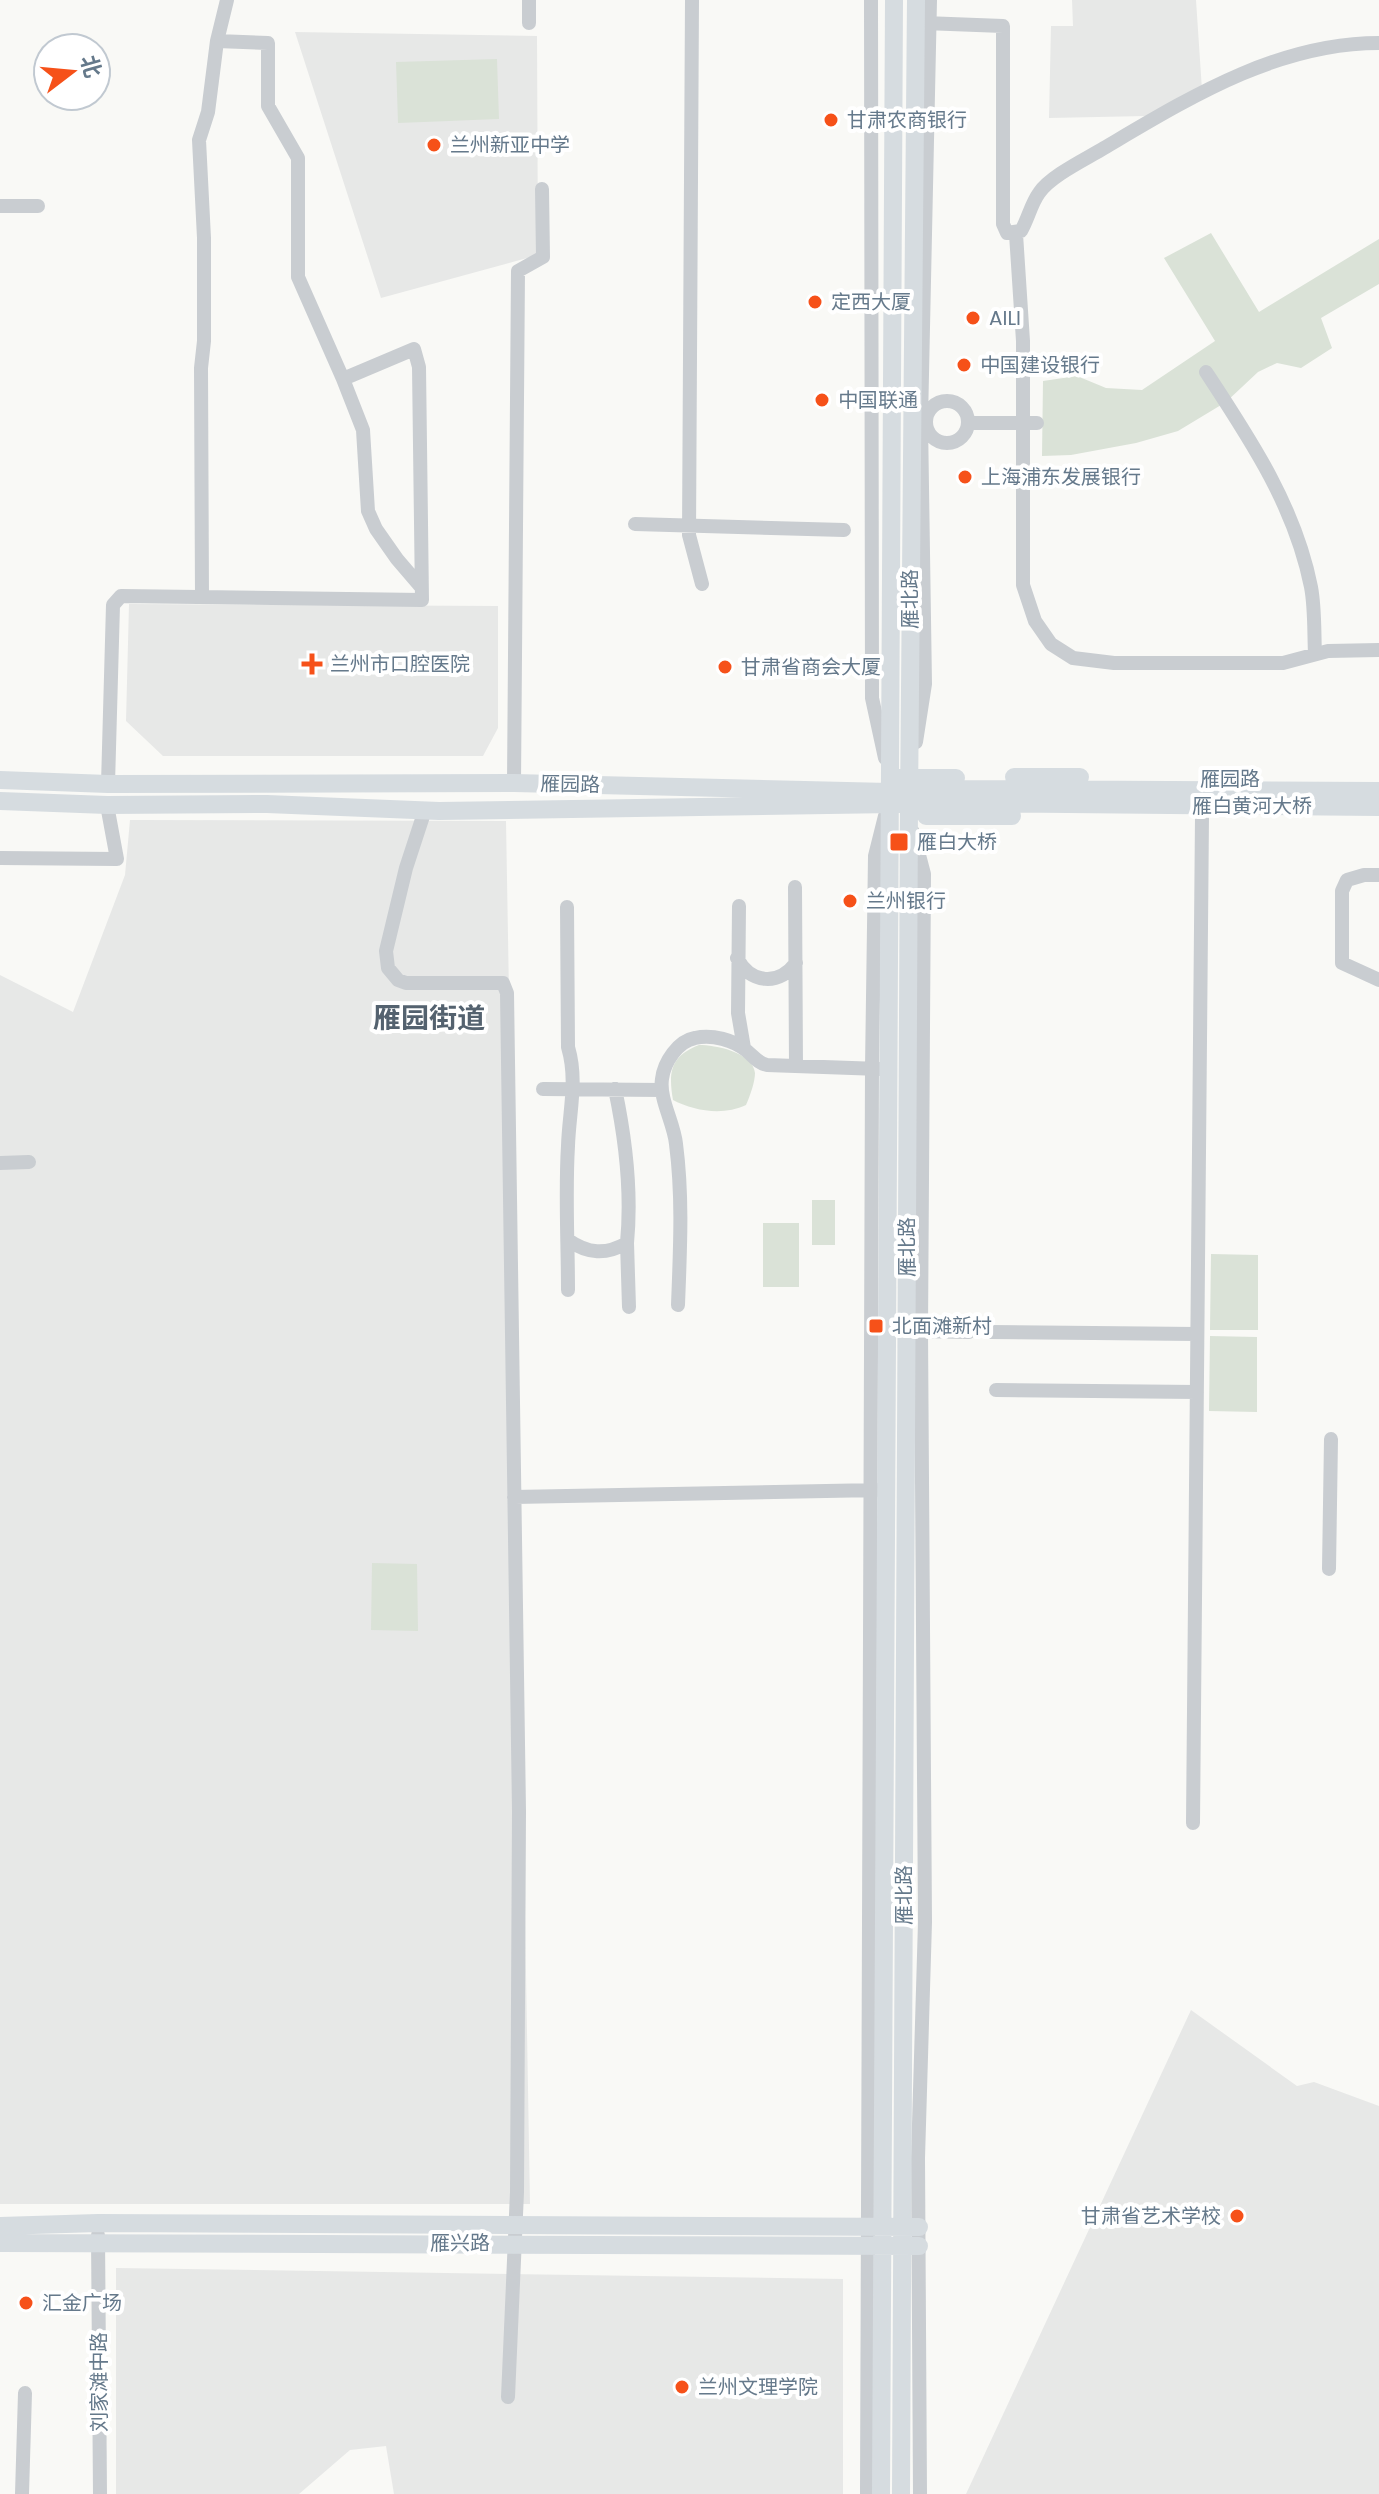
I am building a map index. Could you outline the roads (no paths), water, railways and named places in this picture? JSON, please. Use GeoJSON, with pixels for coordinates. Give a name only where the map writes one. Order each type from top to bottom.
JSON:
{"type":"FeatureCollection","features":[{"type":"Feature","properties":{"kind":"main road","name":"雁北路"},"geometry":{"type":"LineString","coordinates":[[881,2494],[875,2246],[878,1332],[880,1069],[889,797],[894,0]]}},
{"type":"Feature","properties":{"kind":"main road","name":"雁北路"},"geometry":{"type":"LineString","coordinates":[[901,2494],[911,2246],[906,1489],[914,1331],[916,1070],[909,797],[920,421],[923,22],[916,0]]}},
{"type":"Feature","properties":{"kind":"main road","name":"雁园路"},"geometry":{"type":"LineString","coordinates":[[909,797],[1044,776],[1379,780]]}},
{"type":"Feature","properties":{"kind":"main road","name":"雁园路"},"geometry":{"type":"LineString","coordinates":[[0,780],[108,784],[514,783],[909,797],[1202,816],[1379,816]]}},
{"type":"Feature","properties":{"kind":"main road"},"geometry":{"type":"LineString","coordinates":[[107,805],[108,784]]}},
{"type":"Feature","properties":{"kind":"main road","name":"雁园路"},"geometry":{"type":"LineString","coordinates":[[909,797],[961,789],[1139,790]]}},
{"type":"Feature","properties":{"kind":"main road","name":"雁白黄河大桥"},"geometry":{"type":"LineString","coordinates":[[1139,790],[1379,791]]}},
{"type":"Feature","properties":{"kind":"main road","name":"雁园路"},"geometry":{"type":"LineString","coordinates":[[0,801],[107,805],[267,804],[425,810],[889,797],[1125,805]]}},
{"type":"Feature","properties":{"kind":"main road","name":"雁白黄河大桥"},"geometry":{"type":"LineString","coordinates":[[1125,805],[1379,807]]}},
{"type":"Feature","properties":{"kind":"main road","name":"雁兴路"},"geometry":{"type":"LineString","coordinates":[[0,2226],[98,2223],[911,2227]]}},
{"type":"Feature","properties":{"kind":"main road","name":"雁兴路"},"geometry":{"type":"LineString","coordinates":[[0,2243],[911,2246]]}},
{"type":"Feature","properties":{"kind":"street"},"geometry":{"type":"LineString","coordinates":[[202,596],[204,238],[199,140],[208,112],[217,41],[227,0]]}},
{"type":"Feature","properties":{"kind":"street"},"geometry":{"type":"LineString","coordinates":[[529,0],[529,23]]}},
{"type":"Feature","properties":{"kind":"street"},"geometry":{"type":"LineString","coordinates":[[692,0],[689,535],[702,584]]}},
{"type":"Feature","properties":{"kind":"street"},"geometry":{"type":"LineString","coordinates":[[871,0],[872,698],[889,797]]}},
{"type":"Feature","properties":{"kind":"street"},"geometry":{"type":"LineString","coordinates":[[930,0],[923,22],[1003,26],[1003,224],[1007,233],[1016,234],[1021,231],[1040,191],[1068,169],[1243,71],[1336,46],[1379,43]]}},
{"type":"Feature","properties":{"kind":"street"},"geometry":{"type":"LineString","coordinates":[[217,41],[268,43],[268,106],[298,158],[298,277],[363,430],[368,511],[376,529],[421,587]]}},
{"type":"Feature","properties":{"kind":"street"},"geometry":{"type":"LineString","coordinates":[[514,783],[518,271],[543,257],[542,189]]}},
{"type":"Feature","properties":{"kind":"street"},"geometry":{"type":"LineString","coordinates":[[0,206],[38,206]]}},
{"type":"Feature","properties":{"kind":"street"},"geometry":{"type":"LineString","coordinates":[[1016,234],[1030,422],[1023,585],[1035,621],[1051,644],[1073,658],[1114,663],[1193,665],[1283,663],[1315,654],[1379,650]]}},
{"type":"Feature","properties":{"kind":"street"},"geometry":{"type":"LineString","coordinates":[[108,784],[113,605],[121,596],[422,600],[419,367],[414,349],[343,379]]}},
{"type":"Feature","properties":{"kind":"street"},"geometry":{"type":"LineString","coordinates":[[1206,372],[1260,454],[1294,524],[1311,588],[1315,654]]}},
{"type":"Feature","properties":{"kind":"street"},"geometry":{"type":"LineString","coordinates":[[891,419],[920,421],[932,437],[947,443],[961,437],[968,423],[962,408],[948,401],[933,407],[920,421]]}},
{"type":"Feature","properties":{"kind":"street"},"geometry":{"type":"LineString","coordinates":[[968,423],[1030,422]]}},
{"type":"Feature","properties":{"kind":"street"},"geometry":{"type":"LineString","coordinates":[[635,524],[844,530]]}},
{"type":"Feature","properties":{"kind":"street"},"geometry":{"type":"LineString","coordinates":[[0,858],[117,859],[107,805]]}},
{"type":"Feature","properties":{"kind":"street"},"geometry":{"type":"LineString","coordinates":[[425,810],[406,868],[389,937],[388,968],[398,980],[406,983],[503,983],[507,993],[519,1811],[517,2192],[508,2397]]}},
{"type":"Feature","properties":{"kind":"street"},"geometry":{"type":"LineString","coordinates":[[1193,1823],[1202,816]]}},
{"type":"Feature","properties":{"kind":"street"},"geometry":{"type":"LineString","coordinates":[[1379,875],[1347,880],[1342,891],[1342,963],[1379,980]]}},
{"type":"Feature","properties":{"kind":"street"},"geometry":{"type":"LineString","coordinates":[[795,887],[796,1066]]}},
{"type":"Feature","properties":{"kind":"street"},"geometry":{"type":"LineString","coordinates":[[739,906],[738,1013],[744,1048]]}},
{"type":"Feature","properties":{"kind":"street"},"geometry":{"type":"LineString","coordinates":[[567,907],[568,1047],[573,1089],[568,1144],[568,1290]]}},
{"type":"Feature","properties":{"kind":"street"},"geometry":{"type":"LineString","coordinates":[[737,958],[742,968],[760,979],[781,978],[796,963]]}},
{"type":"Feature","properties":{"kind":"street"},"geometry":{"type":"LineString","coordinates":[[678,1305],[681,1194],[676,1141],[662,1090],[665,1067],[677,1048],[684,1042],[704,1037],[725,1039],[744,1048],[760,1063],[916,1070]]}},
{"type":"Feature","properties":{"kind":"street"},"geometry":{"type":"LineString","coordinates":[[543,1089],[662,1090]]}},
{"type":"Feature","properties":{"kind":"street"},"geometry":{"type":"LineString","coordinates":[[615,1089],[624,1134],[631,1204],[627,1243],[629,1307]]}},
{"type":"Feature","properties":{"kind":"street"},"geometry":{"type":"LineString","coordinates":[[0,1163],[29,1162]]}},
{"type":"Feature","properties":{"kind":"street"},"geometry":{"type":"LineString","coordinates":[[568,1240],[591,1252],[604,1253],[627,1243]]}},
{"type":"Feature","properties":{"kind":"street"},"geometry":{"type":"LineString","coordinates":[[911,2227],[918,2158],[925,1922],[914,1331]]}},
{"type":"Feature","properties":{"kind":"street"},"geometry":{"type":"LineString","coordinates":[[878,1332],[969,1332]]}},
{"type":"Feature","properties":{"kind":"street"},"geometry":{"type":"LineString","coordinates":[[990,1332],[1197,1334]]}},
{"type":"Feature","properties":{"kind":"street"},"geometry":{"type":"LineString","coordinates":[[996,1390],[1197,1392]]}},
{"type":"Feature","properties":{"kind":"street"},"geometry":{"type":"LineString","coordinates":[[1329,1569],[1331,1439]]}},
{"type":"Feature","properties":{"kind":"street"},"geometry":{"type":"LineString","coordinates":[[514,1497],[906,1489]]}},
{"type":"Feature","properties":{"kind":"street","name":"刘家滩中路"},"geometry":{"type":"LineString","coordinates":[[98,2223],[100,2494]]}},
{"type":"Feature","properties":{"kind":"street"},"geometry":{"type":"LineString","coordinates":[[867,2494],[875,2246]]}},
{"type":"Feature","properties":{"kind":"street"},"geometry":{"type":"LineString","coordinates":[[911,2246],[920,2494]]}},
{"type":"Feature","properties":{"kind":"street"},"geometry":{"type":"LineString","coordinates":[[22,2494],[25,2393]]}},
{"type":"Feature","properties":{"kind":"place","name":"甘肃农商银行"},"geometry":{"type":"Point","coordinates":[831,120]}},
{"type":"Feature","properties":{"kind":"place","name":"兰州新亚中学"},"geometry":{"type":"Point","coordinates":[434,145]}},
{"type":"Feature","properties":{"kind":"place","name":"定西大厦"},"geometry":{"type":"Point","coordinates":[815,302]}},
{"type":"Feature","properties":{"kind":"place","name":"AILI"},"geometry":{"type":"Point","coordinates":[973,318]}},
{"type":"Feature","properties":{"kind":"place","name":"中国建设银行"},"geometry":{"type":"Point","coordinates":[964,365]}},
{"type":"Feature","properties":{"kind":"place","name":"中国联通"},"geometry":{"type":"Point","coordinates":[822,400]}},
{"type":"Feature","properties":{"kind":"place","name":"上海浦东发展银行"},"geometry":{"type":"Point","coordinates":[965,477]}},
{"type":"Feature","properties":{"kind":"place","name":"兰州市口腔医院"},"geometry":{"type":"Point","coordinates":[312,664]}},
{"type":"Feature","properties":{"kind":"place","name":"甘肃省商会大厦"},"geometry":{"type":"Point","coordinates":[725,667]}},
{"type":"Feature","properties":{"kind":"place","name":"雁白大桥"},"geometry":{"type":"Point","coordinates":[899,842]}},
{"type":"Feature","properties":{"kind":"place","name":"兰州银行"},"geometry":{"type":"Point","coordinates":[850,901]}},
{"type":"Feature","properties":{"kind":"place","name":"北面滩新村"},"geometry":{"type":"Point","coordinates":[876,1326]}},
{"type":"Feature","properties":{"kind":"place","name":"甘肃省艺术学校"},"geometry":{"type":"Point","coordinates":[1237,2216]}},
{"type":"Feature","properties":{"kind":"place","name":"汇金广场"},"geometry":{"type":"Point","coordinates":[26,2303]}},
{"type":"Feature","properties":{"kind":"place","name":"兰州文理学院"},"geometry":{"type":"Point","coordinates":[682,2387]}},
{"type":"Feature","properties":{"kind":"district","name":"雁园街道"},"geometry":{"type":"Point","coordinates":[429,1018]}}]}
